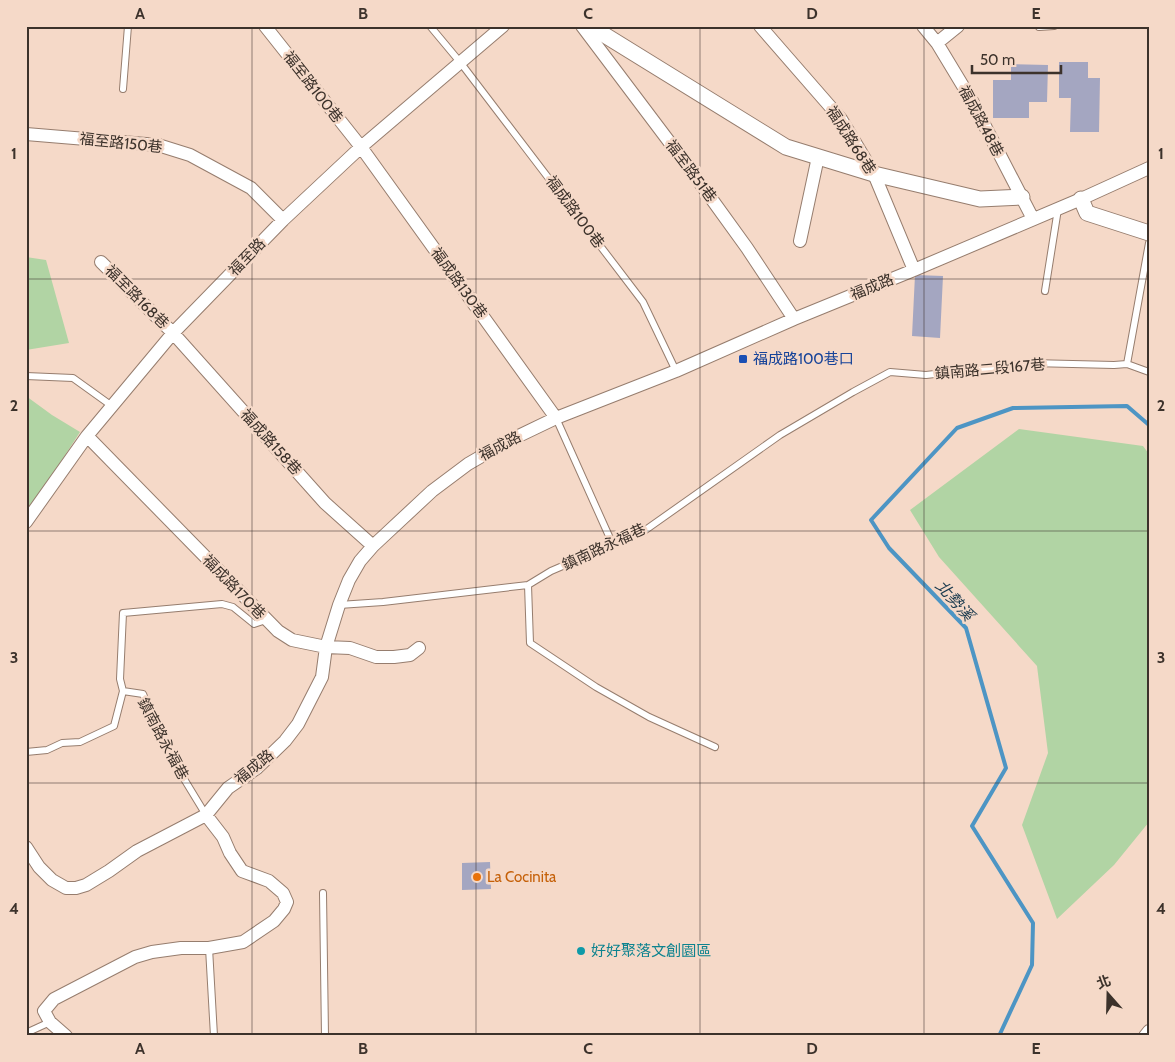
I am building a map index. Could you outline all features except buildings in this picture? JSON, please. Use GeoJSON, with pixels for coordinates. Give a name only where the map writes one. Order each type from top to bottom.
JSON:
{"type":"FeatureCollection","features":[{"type":"Feature","properties":{"kind":"street","name":"福至路100巷"},"geometry":{"type":"LineString","coordinates":[[265,26],[361,148]]}},
{"type":"Feature","properties":{"kind":"street","name":"福至路"},"geometry":{"type":"LineString","coordinates":[[26,522],[87,436],[173,333],[283,220],[361,148],[503,26]]}},
{"type":"Feature","properties":{"kind":"street","name":"福至路51巷"},"geometry":{"type":"LineString","coordinates":[[582,26],[695,176],[794,319]]}},
{"type":"Feature","properties":{"kind":"street"},"geometry":{"type":"LineString","coordinates":[[590,26],[786,147],[874,174],[980,199],[1022,197]]}},
{"type":"Feature","properties":{"kind":"street","name":"福成路68巷"},"geometry":{"type":"LineString","coordinates":[[760,26],[841,119],[874,174],[914,270]]}},
{"type":"Feature","properties":{"kind":"street","name":"福成路48巷"},"geometry":{"type":"LineString","coordinates":[[923,26],[937,43],[972,101],[1033,219]]}},
{"type":"Feature","properties":{"kind":"street"},"geometry":{"type":"LineString","coordinates":[[937,43],[958,26]]}},
{"type":"Feature","properties":{"kind":"street","name":"福至路150巷"},"geometry":{"type":"LineString","coordinates":[[26,134],[158,145],[190,155],[251,188],[283,220]]}},
{"type":"Feature","properties":{"kind":"street","name":"福成路130巷"},"geometry":{"type":"LineString","coordinates":[[361,148],[556,418]]}},
{"type":"Feature","properties":{"kind":"street"},"geometry":{"type":"LineString","coordinates":[[800,241],[818,157]]}},
{"type":"Feature","properties":{"kind":"street","name":"福成路"},"geometry":{"type":"LineString","coordinates":[[26,847],[39,867],[52,880],[66,888],[76,888],[86,885],[137,851],[206,815],[228,788],[257,768],[285,741],[298,724],[322,677],[326,648],[339,605],[349,580],[360,561],[373,546],[432,491],[468,464],[506,442],[556,418],[676,371],[1149,168]]}},
{"type":"Feature","properties":{"kind":"street"},"geometry":{"type":"LineString","coordinates":[[1080,199],[1087,213],[1149,233]]}},
{"type":"Feature","properties":{"kind":"street","name":"福至路168巷"},"geometry":{"type":"LineString","coordinates":[[101,262],[173,333]]}},
{"type":"Feature","properties":{"kind":"street","name":"福成路158巷"},"geometry":{"type":"LineString","coordinates":[[173,333],[325,503],[373,546]]}},
{"type":"Feature","properties":{"kind":"street","name":"福成路170巷"},"geometry":{"type":"LineString","coordinates":[[87,436],[266,620],[292,640],[326,648],[350,648],[376,657],[410,655],[419,648]]}},
{"type":"Feature","properties":{"kind":"street"},"geometry":{"type":"LineString","coordinates":[[66,1036],[50,1022],[44,1012],[54,999],[135,957],[152,952],[181,948],[208,948],[243,942],[274,921],[284,909],[287,902],[282,893],[270,881],[242,871],[230,853],[223,837],[206,815]]}},
{"type":"Feature","properties":{"kind":"street"},"geometry":{"type":"LineString","coordinates":[[1145,1036],[1149,1031]]}},
{"type":"Feature","properties":{"kind":"lane"},"geometry":{"type":"LineString","coordinates":[[123,89],[128,26]]}},
{"type":"Feature","properties":{"kind":"lane","name":"福成路100巷"},"geometry":{"type":"LineString","coordinates":[[430,26],[460,62],[644,302],[676,371]]}},
{"type":"Feature","properties":{"kind":"lane"},"geometry":{"type":"LineString","coordinates":[[1039,27],[1054,26]]}},
{"type":"Feature","properties":{"kind":"lane"},"geometry":{"type":"LineString","coordinates":[[1045,292],[1058,208]]}},
{"type":"Feature","properties":{"kind":"lane"},"geometry":{"type":"LineString","coordinates":[[1127,364],[1149,242]]}},
{"type":"Feature","properties":{"kind":"lane","name":"鎮南路二段167巷"},"geometry":{"type":"LineString","coordinates":[[890,372],[926,375],[1031,363],[1127,364],[1149,372]]}},
{"type":"Feature","properties":{"kind":"lane","name":"鎮南路永福巷"},"geometry":{"type":"LineString","coordinates":[[339,605],[383,602],[528,585],[551,571],[644,531],[780,435],[890,372]]}},
{"type":"Feature","properties":{"kind":"lane"},"geometry":{"type":"LineString","coordinates":[[26,376],[73,378],[112,406]]}},
{"type":"Feature","properties":{"kind":"lane"},"geometry":{"type":"LineString","coordinates":[[556,418],[613,545]]}},
{"type":"Feature","properties":{"kind":"lane"},"geometry":{"type":"LineString","coordinates":[[528,585],[530,642],[596,687],[649,717],[715,747]]}},
{"type":"Feature","properties":{"kind":"lane","name":"鎮南路永福巷"},"geometry":{"type":"LineString","coordinates":[[206,815],[167,751],[143,694],[123,691],[120,680],[122,613],[222,604],[233,607],[254,624],[266,620]]}},
{"type":"Feature","properties":{"kind":"lane"},"geometry":{"type":"LineString","coordinates":[[26,752],[46,750],[62,743],[80,742],[114,726],[123,691]]}},
{"type":"Feature","properties":{"kind":"lane"},"geometry":{"type":"LineString","coordinates":[[322,893],[324,1036]]}},
{"type":"Feature","properties":{"kind":"lane"},"geometry":{"type":"LineString","coordinates":[[208,948],[214,1036]]}},
{"type":"Feature","properties":{"kind":"lane"},"geometry":{"type":"LineString","coordinates":[[26,1033],[50,1022]]}},
{"type":"Feature","properties":{"kind":"green space"},"geometry":{"type":"Polygon","coordinates":[[[26,257],[46,260],[69,343],[26,350],[26,257]]]}},
{"type":"Feature","properties":{"kind":"green space"},"geometry":{"type":"Polygon","coordinates":[[[26,396],[80,432],[26,516],[26,396]]]}},
{"type":"Feature","properties":{"kind":"green space"},"geometry":{"type":"Polygon","coordinates":[[[1019,429],[1143,446],[1149,454],[1149,822],[1114,865],[1057,919],[1022,825],[1048,753],[1037,666],[939,557],[910,510],[1019,429]]]}},
{"type":"Feature","properties":{"kind":"waterway","name":"北勢溪"},"geometry":{"type":"LineString","coordinates":[[999,1036],[1032,965],[1033,923],[972,826],[1006,768],[966,628],[889,548],[871,520],[957,428],[1013,408],[1127,406],[1149,425]]}},
{"type":"Feature","properties":{"kind":"place","name":"福成路100巷口"},"geometry":{"type":"Point","coordinates":[743,359]}},
{"type":"Feature","properties":{"kind":"place","name":"La Cocinita"},"geometry":{"type":"Point","coordinates":[477,877]}},
{"type":"Feature","properties":{"kind":"place","name":"好好聚落文創園區"},"geometry":{"type":"Point","coordinates":[581,951]}}]}
